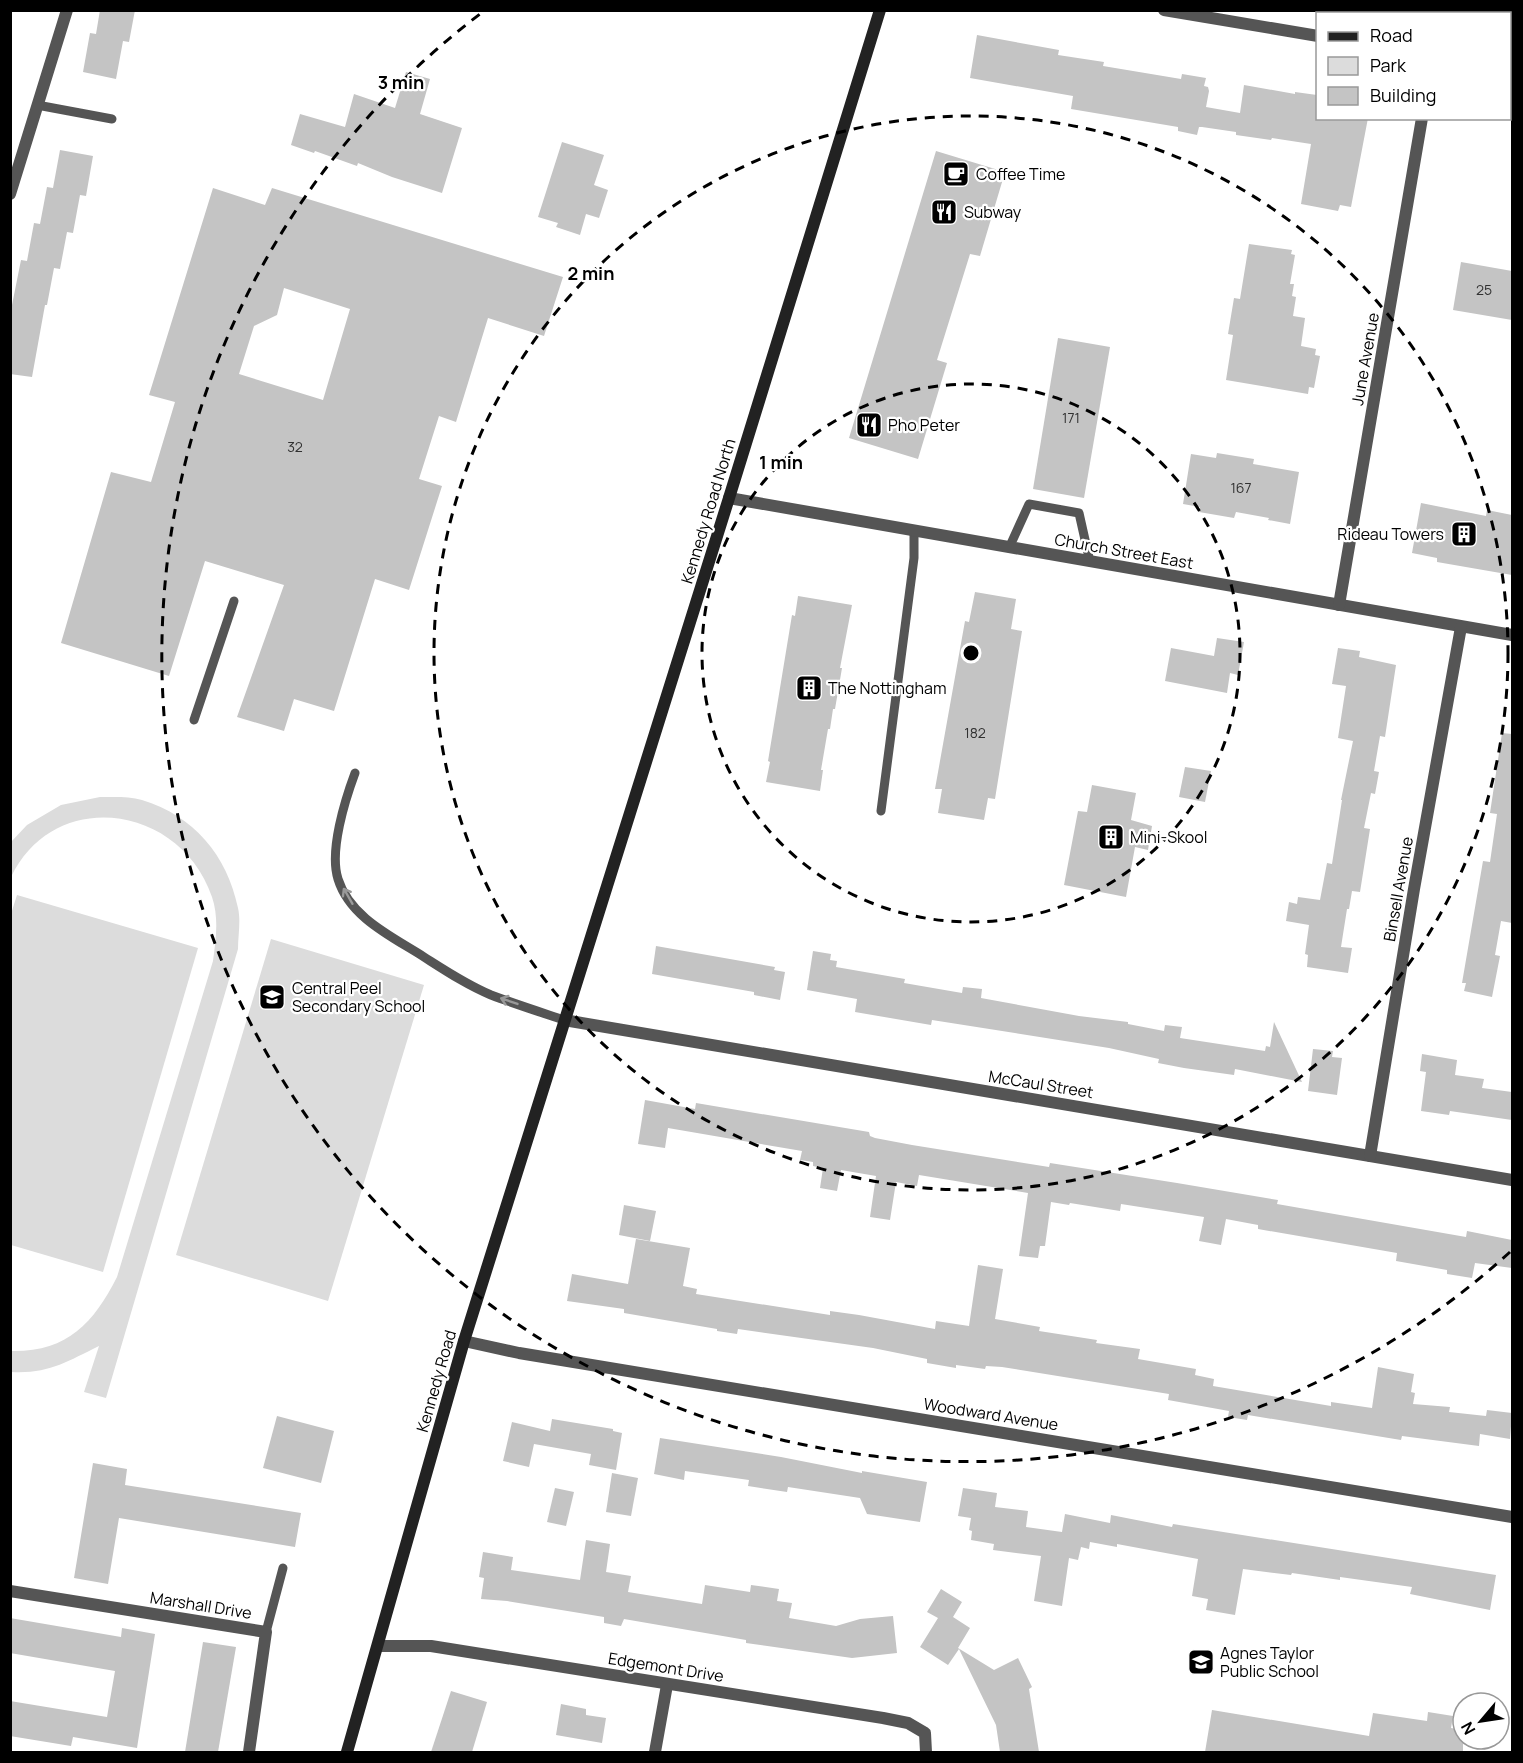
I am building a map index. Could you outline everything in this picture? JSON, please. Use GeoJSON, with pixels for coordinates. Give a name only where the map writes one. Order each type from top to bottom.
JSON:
{"type":"FeatureCollection","features":[{"type":"Feature","properties":{"kind":"main road","name":"Kennedy Road North"},"geometry":{"type":"LineString","coordinates":[[564,1020],[880,10]]}},
{"type":"Feature","properties":{"kind":"main road","name":"Kennedy Road"},"geometry":{"type":"LineString","coordinates":[[347,1752],[464,1341],[564,1020]]}},
{"type":"Feature","properties":{"kind":"street"},"geometry":{"type":"LineString","coordinates":[[10,194],[67,10]]}},
{"type":"Feature","properties":{"kind":"street"},"geometry":{"type":"LineString","coordinates":[[1164,10],[1316,36]]}},
{"type":"Feature","properties":{"kind":"street","name":"June Avenue"},"geometry":{"type":"LineString","coordinates":[[1339,605],[1422,120]]}},
{"type":"Feature","properties":{"kind":"street","name":"Church Street East"},"geometry":{"type":"LineString","coordinates":[[729,498],[1512,635]]}},
{"type":"Feature","properties":{"kind":"street","name":"Binsell Avenue"},"geometry":{"type":"LineString","coordinates":[[1370,1156],[1414,889],[1461,627]]}},
{"type":"Feature","properties":{"kind":"street","name":"McCaul Street"},"geometry":{"type":"LineString","coordinates":[[564,1020],[1512,1180]]}},
{"type":"Feature","properties":{"kind":"street","name":"Woodward Avenue"},"geometry":{"type":"LineString","coordinates":[[464,1341],[519,1353],[1512,1517]]}},
{"type":"Feature","properties":{"kind":"street","name":"Marshall Drive"},"geometry":{"type":"LineString","coordinates":[[10,1591],[266,1632],[249,1752]]}},
{"type":"Feature","properties":{"kind":"street","name":"Edgemont Drive"},"geometry":{"type":"LineString","coordinates":[[378,1646],[430,1646],[908,1723],[925,1733],[926,1752]]}},
{"type":"Feature","properties":{"kind":"street"},"geometry":{"type":"LineString","coordinates":[[655,1752],[667,1684]]}},
{"type":"Feature","properties":{"kind":"lane"},"geometry":{"type":"LineString","coordinates":[[37,105],[112,119]]}},
{"type":"Feature","properties":{"kind":"lane"},"geometry":{"type":"LineString","coordinates":[[1009,548],[1029,504],[1079,513],[1090,562]]}},
{"type":"Feature","properties":{"kind":"lane"},"geometry":{"type":"LineString","coordinates":[[880,812],[914,558],[914,531]]}},
{"type":"Feature","properties":{"kind":"lane"},"geometry":{"type":"LineString","coordinates":[[194,720],[234,601]]}},
{"type":"Feature","properties":{"kind":"lane"},"geometry":{"type":"LineString","coordinates":[[355,773],[345,799],[335,858],[338,880],[353,905],[377,928],[462,981],[564,1020]]}},
{"type":"Feature","properties":{"kind":"lane"},"geometry":{"type":"LineString","coordinates":[[266,1632],[283,1568]]}},
{"type":"Feature","properties":{"kind":"green space"},"geometry":{"type":"Polygon","coordinates":[[[100,797],[126,797],[142,800],[161,807],[192,827],[217,855],[226,871],[238,908],[239,923],[238,949],[106,1398],[84,1392],[99,1346],[57,1366],[24,1372],[11,1372],[11,1351],[48,1346],[76,1332],[98,1309],[117,1277],[213,961],[216,921],[212,897],[196,866],[174,842],[146,826],[116,818],[86,819],[57,829],[31,848],[11,877],[11,842],[27,825],[61,805],[100,797]]]}},
{"type":"Feature","properties":{"kind":"green space"},"geometry":{"type":"Polygon","coordinates":[[[17,895],[198,948],[103,1272],[11,1245],[10,917],[17,895]]]}},
{"type":"Feature","properties":{"kind":"green space"},"geometry":{"type":"Polygon","coordinates":[[[271,939],[424,985],[328,1301],[176,1255],[271,939]]]}},
{"type":"Feature","properties":{"kind":"building"},"geometry":{"type":"Polygon","coordinates":[[[100,10],[135,10],[129,42],[123,41],[116,79],[83,72],[90,33],[96,34],[100,10]]]}},
{"type":"Feature","properties":{"kind":"building"},"geometry":{"type":"Polygon","coordinates":[[[977,35],[1059,50],[1058,55],[1104,62],[1103,66],[1181,79],[1182,74],[1206,78],[1204,86],[1208,87],[1209,91],[1206,107],[1240,113],[1244,85],[1295,94],[1295,92],[1316,95],[1316,120],[1368,120],[1351,207],[1340,205],[1338,211],[1301,204],[1311,144],[1236,135],[1236,132],[1202,127],[1199,127],[1197,135],[1178,131],[1178,127],[1071,109],[1073,96],[970,78],[977,35]]]}},
{"type":"Feature","properties":{"kind":"building"},"geometry":{"type":"Polygon","coordinates":[[[406,72],[430,79],[420,114],[462,128],[442,193],[358,163],[357,166],[291,145],[300,114],[345,127],[354,94],[395,108],[406,72]]]}},
{"type":"Feature","properties":{"kind":"building"},"geometry":{"type":"Polygon","coordinates":[[[562,142],[604,155],[594,185],[608,190],[599,218],[586,214],[580,235],[556,227],[558,223],[538,217],[562,142]]]}},
{"type":"Feature","properties":{"kind":"building"},"geometry":{"type":"Polygon","coordinates":[[[60,150],[93,156],[86,196],[80,195],[73,233],[67,232],[60,269],[54,268],[32,377],[10,374],[10,315],[21,260],[27,261],[34,223],[40,224],[47,187],[53,188],[60,150]]]}},
{"type":"Feature","properties":{"kind":"building"},"geometry":{"type":"Polygon","coordinates":[[[936,151],[1005,172],[980,256],[970,254],[937,360],[947,363],[918,459],[849,438],[936,151]]]}},
{"type":"Feature","properties":{"kind":"building"},"geometry":{"type":"Polygon","coordinates":[[[213,188],[265,205],[272,188],[563,277],[544,336],[488,318],[456,422],[439,416],[419,479],[442,486],[409,590],[375,579],[334,711],[294,699],[284,731],[237,717],[284,585],[205,561],[169,676],[61,643],[111,472],[151,482],[175,402],[149,395],[213,188]],[[284,288],[277,315],[254,326],[239,374],[323,400],[350,309],[284,288]]]}},
{"type":"Feature","properties":{"kind":"building"},"geometry":{"type":"Polygon","coordinates":[[[1249,244],[1292,250],[1291,254],[1295,255],[1290,284],[1294,284],[1292,296],[1296,297],[1293,316],[1305,318],[1301,346],[1316,349],[1315,355],[1320,356],[1314,388],[1309,387],[1308,394],[1226,380],[1233,335],[1228,334],[1234,298],[1240,299],[1249,244]]]}},
{"type":"Feature","properties":{"kind":"building"},"geometry":{"type":"Polygon","coordinates":[[[1461,262],[1512,271],[1512,320],[1453,310],[1461,262]]]}},
{"type":"Feature","properties":{"kind":"building"},"geometry":{"type":"Polygon","coordinates":[[[1058,338],[1110,347],[1084,498],[1033,489],[1058,338]]]}},
{"type":"Feature","properties":{"kind":"building"},"geometry":{"type":"Polygon","coordinates":[[[1217,453],[1254,459],[1253,464],[1299,472],[1290,524],[1236,512],[1234,518],[1199,512],[1200,507],[1183,504],[1191,454],[1216,458],[1217,453]]]}},
{"type":"Feature","properties":{"kind":"building","name":"Rideau Towers"},"geometry":{"type":"Polygon","coordinates":[[[1421,503],[1486,516],[1487,510],[1512,515],[1512,575],[1437,562],[1437,558],[1412,553],[1421,503]]]}},
{"type":"Feature","properties":{"kind":"building"},"geometry":{"type":"Polygon","coordinates":[[[975,592],[1016,599],[1011,629],[1022,631],[995,799],[988,798],[984,820],[938,813],[942,789],[935,789],[965,621],[969,622],[975,592]]]}},
{"type":"Feature","properties":{"kind":"building","name":"The Nottingham"},"geometry":{"type":"Polygon","coordinates":[[[798,596],[852,605],[835,709],[833,709],[830,729],[828,729],[820,791],[766,782],[792,615],[795,616],[798,596]]]}},
{"type":"Feature","properties":{"kind":"building"},"geometry":{"type":"Polygon","coordinates":[[[1217,638],[1244,642],[1238,675],[1230,673],[1227,693],[1165,681],[1171,648],[1214,656],[1217,638]]]}},
{"type":"Feature","properties":{"kind":"building"},"geometry":{"type":"Polygon","coordinates":[[[1338,648],[1360,651],[1359,657],[1396,665],[1385,737],[1380,736],[1374,771],[1379,772],[1375,794],[1371,793],[1364,828],[1370,829],[1360,892],[1352,891],[1341,947],[1352,948],[1348,973],[1307,967],[1308,955],[1305,954],[1309,925],[1286,921],[1289,902],[1297,904],[1298,897],[1320,900],[1327,863],[1332,864],[1341,800],[1353,741],[1338,738],[1346,686],[1332,684],[1338,648]]]}},
{"type":"Feature","properties":{"kind":"building"},"geometry":{"type":"Polygon","coordinates":[[[1502,733],[1512,734],[1512,923],[1501,921],[1495,955],[1500,956],[1492,997],[1464,991],[1466,983],[1462,983],[1483,861],[1490,862],[1497,814],[1490,813],[1502,733]]]}},
{"type":"Feature","properties":{"kind":"building"},"geometry":{"type":"Polygon","coordinates":[[[1185,767],[1211,771],[1205,802],[1179,797],[1185,767]]]}},
{"type":"Feature","properties":{"kind":"building","name":"Mini-Skool"},"geometry":{"type":"Polygon","coordinates":[[[1092,785],[1136,793],[1131,820],[1152,826],[1148,850],[1135,847],[1126,897],[1064,885],[1078,811],[1087,812],[1092,785]]]}},
{"type":"Feature","properties":{"kind":"building"},"geometry":{"type":"Polygon","coordinates":[[[656,946],[775,967],[774,970],[785,972],[780,1000],[754,995],[754,992],[652,974],[656,946]]]}},
{"type":"Feature","properties":{"kind":"building"},"geometry":{"type":"Polygon","coordinates":[[[813,951],[831,954],[830,960],[837,961],[836,967],[905,979],[904,983],[962,993],[963,987],[982,989],[981,998],[1079,1016],[1128,1022],[1128,1024],[1164,1031],[1165,1025],[1182,1027],[1180,1038],[1265,1051],[1266,1046],[1270,1047],[1274,1022],[1302,1082],[1235,1069],[1234,1075],[1184,1068],[1158,1063],[1159,1059],[1109,1048],[932,1020],[931,1025],[855,1012],[857,999],[807,990],[813,951]]]}},
{"type":"Feature","properties":{"kind":"building"},"geometry":{"type":"Polygon","coordinates":[[[1313,1049],[1333,1051],[1332,1057],[1342,1058],[1337,1095],[1308,1091],[1313,1049]]]}},
{"type":"Feature","properties":{"kind":"building"},"geometry":{"type":"Polygon","coordinates":[[[1422,1054],[1457,1060],[1455,1075],[1484,1079],[1482,1088],[1512,1092],[1512,1120],[1450,1111],[1449,1115],[1421,1111],[1426,1072],[1420,1071],[1422,1054]]]}},
{"type":"Feature","properties":{"kind":"building"},"geometry":{"type":"Polygon","coordinates":[[[645,1100],[695,1109],[696,1103],[869,1132],[870,1136],[875,1138],[912,1145],[1049,1167],[1050,1163],[1177,1183],[1278,1200],[1277,1204],[1466,1237],[1467,1231],[1512,1240],[1512,1268],[1475,1263],[1472,1278],[1447,1274],[1447,1270],[1396,1261],[1397,1253],[1258,1229],[1258,1225],[1226,1219],[1221,1245],[1199,1241],[1204,1217],[1121,1204],[1120,1211],[1051,1202],[1045,1246],[1040,1246],[1038,1258],[1019,1256],[1028,1193],[919,1175],[917,1186],[896,1182],[890,1220],[870,1217],[876,1176],[841,1170],[837,1191],[820,1188],[823,1168],[813,1166],[813,1162],[800,1160],[802,1151],[668,1128],[665,1148],[638,1144],[645,1100]]]}},
{"type":"Feature","properties":{"kind":"building"},"geometry":{"type":"Polygon","coordinates":[[[624,1205],[656,1211],[650,1241],[619,1235],[624,1205]]]}},
{"type":"Feature","properties":{"kind":"building"},"geometry":{"type":"Polygon","coordinates":[[[636,1239],[690,1248],[683,1286],[697,1289],[696,1294],[830,1315],[830,1311],[859,1315],[935,1329],[936,1321],[969,1326],[978,1265],[1003,1269],[995,1319],[1040,1327],[1039,1331],[1097,1340],[1096,1343],[1140,1349],[1138,1359],[1196,1369],[1195,1375],[1214,1379],[1213,1386],[1331,1406],[1331,1402],[1372,1408],[1378,1367],[1414,1374],[1411,1392],[1415,1393],[1413,1404],[1450,1407],[1449,1412],[1486,1416],[1487,1410],[1512,1413],[1510,1439],[1480,1434],[1479,1446],[1402,1436],[1401,1440],[1248,1415],[1247,1420],[1228,1417],[1229,1411],[1168,1400],[1169,1394],[1002,1367],[986,1366],[985,1369],[956,1365],[956,1368],[927,1363],[927,1359],[873,1348],[738,1329],[737,1334],[717,1331],[717,1329],[624,1313],[624,1309],[567,1301],[572,1274],[628,1284],[636,1239]]]}},
{"type":"Feature","properties":{"kind":"building"},"geometry":{"type":"Polygon","coordinates":[[[277,1416],[334,1431],[321,1483],[263,1468],[277,1416]]]}},
{"type":"Feature","properties":{"kind":"building"},"geometry":{"type":"Polygon","coordinates":[[[552,1419],[613,1429],[613,1431],[622,1433],[616,1470],[589,1465],[591,1454],[534,1444],[529,1467],[503,1461],[512,1422],[550,1431],[552,1419]]]}},
{"type":"Feature","properties":{"kind":"building"},"geometry":{"type":"Polygon","coordinates":[[[660,1438],[927,1482],[920,1522],[867,1514],[860,1498],[788,1487],[787,1492],[748,1486],[749,1480],[685,1471],[684,1480],[654,1474],[660,1438]]]}},
{"type":"Feature","properties":{"kind":"building"},"geometry":{"type":"Polygon","coordinates":[[[93,1463],[127,1469],[125,1485],[301,1513],[295,1547],[119,1518],[108,1584],[74,1578],[93,1463]]]}},
{"type":"Feature","properties":{"kind":"building"},"geometry":{"type":"Polygon","coordinates":[[[612,1473],[638,1478],[631,1516],[606,1512],[612,1473]]]}},
{"type":"Feature","properties":{"kind":"building"},"geometry":{"type":"Polygon","coordinates":[[[555,1488],[574,1492],[566,1526],[547,1522],[555,1488]]]}},
{"type":"Feature","properties":{"kind":"building"},"geometry":{"type":"Polygon","coordinates":[[[963,1488],[997,1493],[995,1507],[1028,1511],[1026,1527],[1062,1532],[1065,1514],[1110,1523],[1111,1515],[1172,1527],[1173,1524],[1496,1575],[1490,1610],[1410,1594],[1412,1587],[1340,1577],[1340,1580],[1243,1569],[1235,1615],[1206,1610],[1208,1599],[1192,1596],[1198,1559],[1117,1544],[1117,1547],[1090,1542],[1089,1549],[1081,1547],[1078,1560],[1069,1558],[1062,1606],[1034,1601],[1041,1556],[993,1550],[994,1544],[971,1540],[972,1531],[969,1530],[971,1518],[958,1516],[963,1488]]]}},
{"type":"Feature","properties":{"kind":"building"},"geometry":{"type":"Polygon","coordinates":[[[586,1540],[610,1544],[606,1572],[631,1576],[628,1592],[702,1604],[705,1585],[750,1592],[751,1585],[779,1589],[777,1601],[792,1603],[789,1618],[836,1626],[860,1619],[893,1616],[897,1653],[852,1658],[746,1643],[746,1640],[624,1619],[621,1626],[604,1623],[604,1617],[481,1599],[484,1578],[479,1577],[483,1552],[513,1557],[511,1570],[580,1580],[586,1540]]]}},
{"type":"Feature","properties":{"kind":"building"},"geometry":{"type":"Polygon","coordinates":[[[941,1589],[962,1602],[953,1617],[970,1628],[958,1648],[994,1670],[1018,1658],[1032,1687],[1029,1689],[1039,1752],[1000,1752],[996,1725],[959,1649],[948,1665],[920,1647],[938,1618],[927,1612],[941,1589]]]}},
{"type":"Feature","properties":{"kind":"building"},"geometry":{"type":"Polygon","coordinates":[[[10,1618],[121,1637],[122,1628],[155,1634],[137,1748],[73,1737],[71,1746],[10,1736],[10,1701],[107,1717],[115,1671],[10,1653],[10,1618]]]}},
{"type":"Feature","properties":{"kind":"building"},"geometry":{"type":"Polygon","coordinates":[[[203,1642],[236,1647],[218,1752],[185,1752],[203,1642]]]}},
{"type":"Feature","properties":{"kind":"building"},"geometry":{"type":"Polygon","coordinates":[[[451,1691],[487,1702],[472,1752],[431,1752],[451,1691]]]}},
{"type":"Feature","properties":{"kind":"building"},"geometry":{"type":"Polygon","coordinates":[[[561,1704],[586,1709],[586,1715],[606,1718],[602,1743],[556,1735],[561,1704]]]}},
{"type":"Feature","properties":{"kind":"building"},"geometry":{"type":"Polygon","coordinates":[[[1212,1710],[1369,1736],[1373,1713],[1427,1721],[1428,1712],[1451,1716],[1451,1751],[1463,1751],[1463,1752],[1205,1752],[1212,1710]]]}},
{"type":"Feature","properties":{"kind":"place","name":"Coffee Time"},"geometry":{"type":"Point","coordinates":[956,174]}},
{"type":"Feature","properties":{"kind":"place","name":"Subway"},"geometry":{"type":"Point","coordinates":[944,212]}},
{"type":"Feature","properties":{"kind":"place","name":"Pho Peter"},"geometry":{"type":"Point","coordinates":[869,425]}},
{"type":"Feature","properties":{"kind":"place","name":"Rideau Towers"},"geometry":{"type":"Point","coordinates":[1464,534]}},
{"type":"Feature","properties":{"kind":"place","name":"The Nottingham"},"geometry":{"type":"Point","coordinates":[809,688]}},
{"type":"Feature","properties":{"kind":"place","name":"Mini-Skool"},"geometry":{"type":"Point","coordinates":[1111,837]}},
{"type":"Feature","properties":{"kind":"place","name":"Central Peel Secondary School"},"geometry":{"type":"Point","coordinates":[272,997]}},
{"type":"Feature","properties":{"kind":"place","name":"Agnes Taylor Public School"},"geometry":{"type":"Point","coordinates":[1201,1662]}}]}
